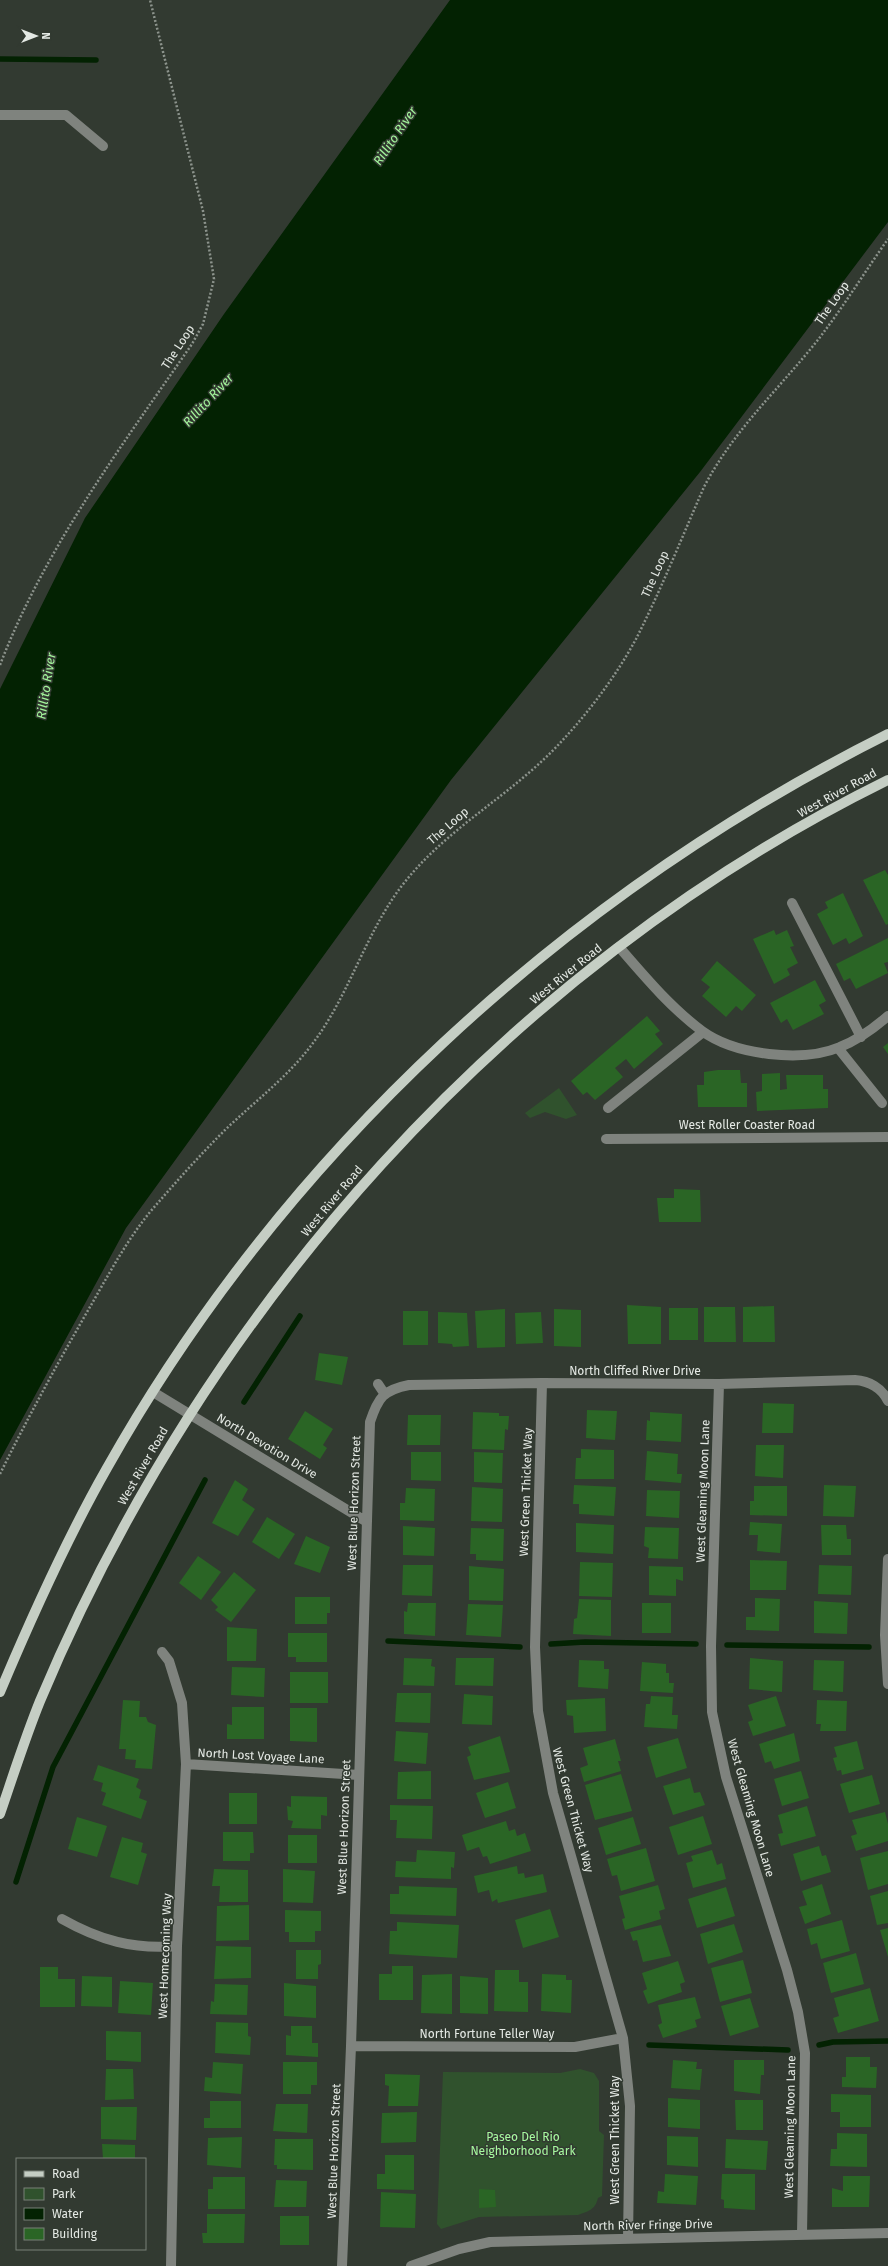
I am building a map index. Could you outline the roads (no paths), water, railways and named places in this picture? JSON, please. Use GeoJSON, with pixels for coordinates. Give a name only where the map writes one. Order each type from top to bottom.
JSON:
{"type":"FeatureCollection","features":[{"type":"Feature","properties":{"kind":"main road"},"geometry":{"type":"LineString","coordinates":[[0,1692],[41,1597],[76,1526],[107,1468],[153,1392],[186,1343],[248,1258],[315,1175],[380,1104],[458,1028],[563,940],[656,870],[766,800],[888,734]]}},
{"type":"Feature","properties":{"kind":"main road","name":"West River Road"},"geometry":{"type":"LineString","coordinates":[[0,1814],[38,1704],[79,1612],[140,1496],[189,1414],[258,1313],[298,1260],[368,1177],[431,1112],[538,1012],[619,947],[732,869],[826,813],[888,780]]}},
{"type":"Feature","properties":{"kind":"street"},"geometry":{"type":"LineString","coordinates":[[0,115],[66,115],[103,146]]}},
{"type":"Feature","properties":{"kind":"street"},"geometry":{"type":"LineString","coordinates":[[792,903],[861,1037]]}},
{"type":"Feature","properties":{"kind":"street"},"geometry":{"type":"LineString","coordinates":[[619,947],[666,1000],[703,1032],[733,1046],[762,1054],[792,1055],[838,1048],[861,1037],[888,1016]]}},
{"type":"Feature","properties":{"kind":"street"},"geometry":{"type":"LineString","coordinates":[[608,1108],[703,1032]]}},
{"type":"Feature","properties":{"kind":"street"},"geometry":{"type":"LineString","coordinates":[[838,1048],[882,1103]]}},
{"type":"Feature","properties":{"kind":"street","name":"West Roller Coaster Road"},"geometry":{"type":"LineString","coordinates":[[606,1139],[888,1137]]}},
{"type":"Feature","properties":{"kind":"street","name":"North Cliffed River Drive"},"geometry":{"type":"LineString","coordinates":[[384,1393],[398,1387],[409,1385],[542,1383],[719,1384],[862,1380],[887,1394]]}},
{"type":"Feature","properties":{"kind":"street","name":"West Green Thicket Way"},"geometry":{"type":"LineString","coordinates":[[542,1383],[535,1647],[536,1691],[540,1732],[553,1793],[623,2038],[630,2106],[628,2238]]}},
{"type":"Feature","properties":{"kind":"street"},"geometry":{"type":"LineString","coordinates":[[378,1384],[384,1393]]}},
{"type":"Feature","properties":{"kind":"street","name":"West Gleaming Moon Lane"},"geometry":{"type":"LineString","coordinates":[[719,1384],[711,1646],[712,1712],[720,1756],[787,1970],[805,2053],[802,2234]]}},
{"type":"Feature","properties":{"kind":"street","name":"North Devotion Drive"},"geometry":{"type":"LineString","coordinates":[[153,1392],[367,1522]]}},
{"type":"Feature","properties":{"kind":"street","name":"West Blue Horizon Street"},"geometry":{"type":"LineString","coordinates":[[342,2266],[351,2046],[370,1422],[376,1402],[384,1393]]}},
{"type":"Feature","properties":{"kind":"street"},"geometry":{"type":"LineString","coordinates":[[888,1559],[885,1635],[888,1684]]}},
{"type":"Feature","properties":{"kind":"street","name":"West Homecoming Way"},"geometry":{"type":"LineString","coordinates":[[162,1652],[169,1661],[182,1703],[186,1764],[177,1946],[171,2266]]}},
{"type":"Feature","properties":{"kind":"street","name":"North Lost Voyage Lane"},"geometry":{"type":"LineString","coordinates":[[186,1764],[359,1775]]}},
{"type":"Feature","properties":{"kind":"street"},"geometry":{"type":"LineString","coordinates":[[62,1919],[88,1934],[115,1941],[150,1948],[177,1946]]}},
{"type":"Feature","properties":{"kind":"street","name":"North Fortune Teller Way"},"geometry":{"type":"LineString","coordinates":[[351,2046],[575,2047],[623,2038]]}},
{"type":"Feature","properties":{"kind":"street","name":"North River Fringe Drive"},"geometry":{"type":"LineString","coordinates":[[412,2266],[459,2250],[490,2242],[888,2233]]}},
{"type":"Feature","properties":{"kind":"water","name":"Rillito River"},"geometry":{"type":"Polygon","coordinates":[[[450,0],[888,0],[888,222],[700,472],[451,780],[126,1228],[0,1460],[0,689],[85,518],[224,314],[450,0]]]}},
{"type":"Feature","properties":{"kind":"waterway"},"geometry":{"type":"LineString","coordinates":[[0,59],[96,60]]}},
{"type":"Feature","properties":{"kind":"waterway"},"geometry":{"type":"LineString","coordinates":[[244,1402],[300,1316]]}},
{"type":"Feature","properties":{"kind":"waterway"},"geometry":{"type":"LineString","coordinates":[[16,1882],[53,1767],[205,1480]]}},
{"type":"Feature","properties":{"kind":"waterway"},"geometry":{"type":"LineString","coordinates":[[388,1641],[520,1647]]}},
{"type":"Feature","properties":{"kind":"waterway"},"geometry":{"type":"LineString","coordinates":[[551,1644],[585,1642],[696,1644]]}},
{"type":"Feature","properties":{"kind":"waterway"},"geometry":{"type":"LineString","coordinates":[[727,1645],[869,1647]]}},
{"type":"Feature","properties":{"kind":"waterway"},"geometry":{"type":"LineString","coordinates":[[819,2045],[833,2042],[888,2041]]}},
{"type":"Feature","properties":{"kind":"waterway"},"geometry":{"type":"LineString","coordinates":[[649,2045],[788,2050]]}},
{"type":"Feature","properties":{"kind":"park label","name":"Paseo Del Rio Neighborhood Park"},"geometry":{"type":"Point","coordinates":[523,2144]}}]}
